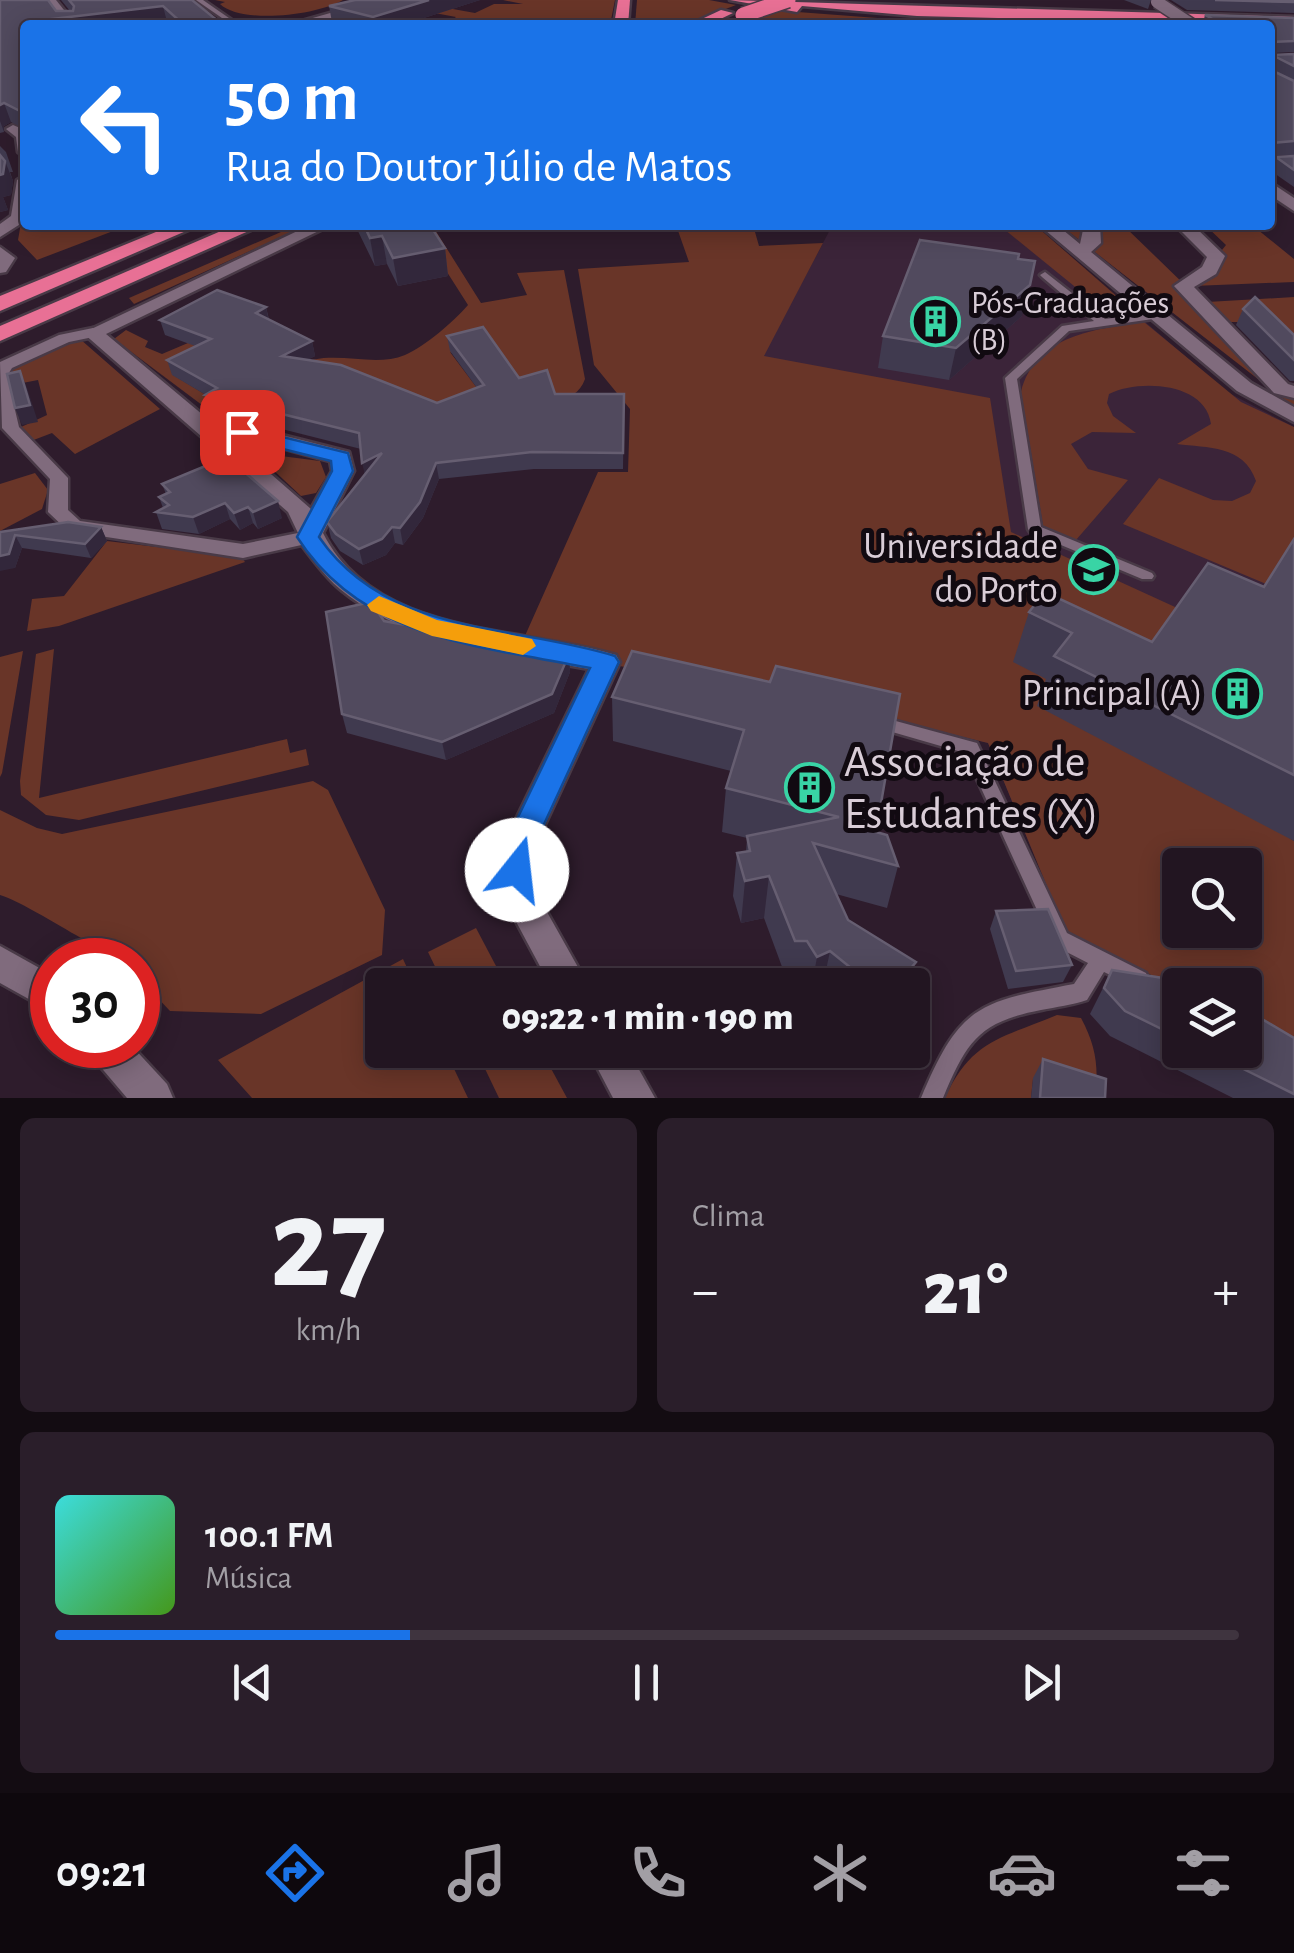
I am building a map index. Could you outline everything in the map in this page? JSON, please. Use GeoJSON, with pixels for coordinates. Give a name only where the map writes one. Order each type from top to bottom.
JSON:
{"type":"FeatureCollection","features":[{"type":"Feature","properties":{"kind":"highway"},"geometry":{"type":"LineString","coordinates":[[736,0],[830,12],[964,20]]}},
{"type":"Feature","properties":{"kind":"highway"},"geometry":{"type":"LineString","coordinates":[[722,19],[764,0]]}},
{"type":"Feature","properties":{"kind":"highway"},"geometry":{"type":"LineString","coordinates":[[722,19],[786,0],[917,12],[1256,20]]}},
{"type":"Feature","properties":{"kind":"highway"},"geometry":{"type":"LineString","coordinates":[[917,12],[1003,0]]}},
{"type":"Feature","properties":{"kind":"highway"},"geometry":{"type":"LineString","coordinates":[[1056,0],[1114,11],[1219,19]]}},
{"type":"Feature","properties":{"kind":"highway"},"geometry":{"type":"LineString","coordinates":[[0,304],[178,230]]}},
{"type":"Feature","properties":{"kind":"highway"},"geometry":{"type":"LineString","coordinates":[[0,334],[240,230]]}},
{"type":"Feature","properties":{"kind":"street"},"geometry":{"type":"LineString","coordinates":[[50,0],[66,20]]}},
{"type":"Feature","properties":{"kind":"street"},"geometry":{"type":"LineString","coordinates":[[313,20],[388,0]]}},
{"type":"Feature","properties":{"kind":"street"},"geometry":{"type":"LineString","coordinates":[[1155,1],[1184,20]]}},
{"type":"Feature","properties":{"kind":"street"},"geometry":{"type":"LineString","coordinates":[[74,526],[58,512],[58,478],[11,428],[0,376],[6,365],[65,338],[92,333],[312,230]]}},
{"type":"Feature","properties":{"kind":"street"},"geometry":{"type":"LineString","coordinates":[[1054,230],[1244,387],[1287,402]]}},
{"type":"Feature","properties":{"kind":"street"},"geometry":{"type":"LineString","coordinates":[[1082,252],[1092,243],[1092,230]]}},
{"type":"Feature","properties":{"kind":"street"},"geometry":{"type":"LineString","coordinates":[[1189,230],[1216,256],[1210,270],[1183,286],[1287,402]]}},
{"type":"Feature","properties":{"kind":"street"},"geometry":{"type":"LineString","coordinates":[[0,252],[6,258],[0,268]]}},
{"type":"Feature","properties":{"kind":"street"},"geometry":{"type":"LineString","coordinates":[[92,333],[298,508],[308,537],[328,567],[382,607],[432,627],[615,664],[519,846],[522,899],[561,968]]}},
{"type":"Feature","properties":{"kind":"street"},"geometry":{"type":"LineString","coordinates":[[46,529],[74,526],[243,551],[308,537],[343,471],[340,457],[196,418]]}},
{"type":"Feature","properties":{"kind":"street"},"geometry":{"type":"LineString","coordinates":[[0,964],[30,982]]}},
{"type":"Feature","properties":{"kind":"street"},"geometry":{"type":"LineString","coordinates":[[126,1068],[153,1098]]}},
{"type":"Feature","properties":{"kind":"street"},"geometry":{"type":"LineString","coordinates":[[618,1068],[635,1098]]}},
{"type":"Feature","properties":{"kind":"lane"},"geometry":{"type":"LineString","coordinates":[[199,0],[229,20]]}},
{"type":"Feature","properties":{"kind":"lane"},"geometry":{"type":"LineString","coordinates":[[1044,275],[1103,323]]}},
{"type":"Feature","properties":{"kind":"lane"},"geometry":{"type":"LineString","coordinates":[[1147,576],[1035,528],[1011,378],[1066,328],[1160,315]]}},
{"type":"Feature","properties":{"kind":"lane"},"geometry":{"type":"LineString","coordinates":[[862,718],[971,748],[1060,938],[1162,992]]}},
{"type":"Feature","properties":{"kind":"lane"},"geometry":{"type":"LineString","coordinates":[[932,1098],[954,1044],[980,1018],[1080,993],[1101,960]]}},
{"type":"Feature","properties":{"kind":"shaded area"},"geometry":{"type":"Polygon","coordinates":[[[215,0],[343,0],[297,14],[261,16],[230,10],[220,4],[225,2],[215,0]]]}},
{"type":"Feature","properties":{"kind":"shaded area"},"geometry":{"type":"Polygon","coordinates":[[[403,0],[475,13],[494,4],[523,4],[503,0],[615,0],[611,20],[452,20],[456,17],[381,3],[403,0]]]}},
{"type":"Feature","properties":{"kind":"shaded area"},"geometry":{"type":"Polygon","coordinates":[[[637,0],[709,0],[736,5],[697,20],[635,20],[637,0]]]}},
{"type":"Feature","properties":{"kind":"shaded area"},"geometry":{"type":"Polygon","coordinates":[[[771,10],[904,20],[745,20],[771,10]]]}},
{"type":"Feature","properties":{"kind":"shaded area"},"geometry":{"type":"Polygon","coordinates":[[[20,229],[116,230],[37,260],[18,240],[20,229]]]}},
{"type":"Feature","properties":{"kind":"shaded area"},"geometry":{"type":"Polygon","coordinates":[[[285,230],[296,230],[134,304],[129,298],[285,230]]]}},
{"type":"Feature","properties":{"kind":"shaded area"},"geometry":{"type":"Polygon","coordinates":[[[420,230],[435,230],[481,303],[527,295],[517,273],[564,270],[585,379],[575,393],[560,398],[541,397],[500,381],[450,352],[486,400],[441,419],[295,366],[323,358],[379,360],[405,355],[439,333],[468,305],[420,230]]]}},
{"type":"Feature","properties":{"kind":"shaded area"},"geometry":{"type":"Polygon","coordinates":[[[678,230],[754,230],[759,246],[823,243],[764,356],[990,398],[1011,532],[1186,612],[1143,675],[1054,683],[1294,841],[1294,1049],[1262,1033],[1262,968],[1162,968],[1162,981],[1065,930],[988,743],[856,711],[520,647],[598,472],[628,472],[630,409],[594,365],[578,269],[689,262],[678,230]]]}},
{"type":"Feature","properties":{"kind":"shaded area","name":"Universidade do Porto"},"geometry":{"type":"Polygon","coordinates":[[[830,230],[1038,230],[1227,392],[1294,427],[1257,848],[1162,848],[1162,948],[1248,948],[1246,968],[1162,968],[1162,976],[1065,930],[988,743],[856,711],[763,356],[830,230]]]}},
{"type":"Feature","properties":{"kind":"shaded area"},"geometry":{"type":"Polygon","coordinates":[[[1005,230],[1041,230],[1136,313],[1111,316],[1005,230]]]}},
{"type":"Feature","properties":{"kind":"shaded area"},"geometry":{"type":"Polygon","coordinates":[[[1066,230],[1128,230],[1287,384],[1294,383],[1294,407],[1066,230]]]}},
{"type":"Feature","properties":{"kind":"shaded area"},"geometry":{"type":"Polygon","coordinates":[[[1210,230],[1258,230],[1294,259],[1294,282],[1193,286],[1226,245],[1210,230]]]}},
{"type":"Feature","properties":{"kind":"shaded area"},"geometry":{"type":"Polygon","coordinates":[[[1193,286],[1207,302],[1294,297],[1294,359],[1257,322],[1222,322],[1190,290],[1193,286]]]}},
{"type":"Feature","properties":{"kind":"shaded area"},"geometry":{"type":"Polygon","coordinates":[[[1144,322],[1241,402],[1294,427],[1294,548],[1271,586],[1123,524],[1159,478],[1213,500],[1232,501],[1250,493],[1256,481],[1250,469],[1234,455],[1177,444],[1211,424],[1197,399],[1169,388],[1136,386],[1109,394],[1107,403],[1113,416],[1136,433],[1092,432],[1071,444],[1088,469],[1128,480],[1076,540],[1043,526],[1021,392],[1028,373],[1039,358],[1070,338],[1144,322]]]}},
{"type":"Feature","properties":{"kind":"shaded area"},"geometry":{"type":"Polygon","coordinates":[[[228,326],[173,375],[221,404],[210,411],[114,339],[126,330],[148,341],[145,347],[162,354],[228,326]]]}},
{"type":"Feature","properties":{"kind":"shaded area"},"geometry":{"type":"Polygon","coordinates":[[[80,339],[160,409],[75,454],[52,433],[31,441],[19,428],[47,415],[38,380],[7,386],[6,371],[80,339]]]}},
{"type":"Feature","properties":{"kind":"shaded area"},"geometry":{"type":"Polygon","coordinates":[[[281,456],[320,461],[326,477],[316,493],[301,496],[269,466],[281,456]]]}},
{"type":"Feature","properties":{"kind":"shaded area"},"geometry":{"type":"Polygon","coordinates":[[[35,473],[48,490],[42,509],[0,531],[0,484],[35,473]]]}},
{"type":"Feature","properties":{"kind":"shaded area"},"geometry":{"type":"Polygon","coordinates":[[[107,541],[241,557],[245,562],[59,626],[27,631],[32,599],[64,596],[107,541]]]}},
{"type":"Feature","properties":{"kind":"shaded area"},"geometry":{"type":"Polygon","coordinates":[[[54,649],[39,798],[287,739],[290,753],[306,749],[309,765],[79,820],[46,815],[21,795],[20,781],[36,654],[54,649]]]}},
{"type":"Feature","properties":{"kind":"shaded area"},"geometry":{"type":"Polygon","coordinates":[[[23,651],[2,773],[0,777],[0,657],[23,651]]]}},
{"type":"Feature","properties":{"kind":"shaded area"},"geometry":{"type":"Polygon","coordinates":[[[313,781],[328,790],[385,910],[382,955],[261,1014],[170,1011],[160,1000],[160,938],[81,938],[0,895],[0,810],[37,828],[62,834],[313,781]]]}},
{"type":"Feature","properties":{"kind":"shaded area"},"geometry":{"type":"Polygon","coordinates":[[[476,928],[497,968],[436,968],[428,952],[476,928]]]}},
{"type":"Feature","properties":{"kind":"shaded area"},"geometry":{"type":"Polygon","coordinates":[[[403,959],[407,968],[387,968],[403,959]]]}},
{"type":"Feature","properties":{"kind":"shaded area"},"geometry":{"type":"Polygon","coordinates":[[[365,980],[365,1068],[454,1068],[468,1098],[252,1098],[218,1060],[365,980]]]}},
{"type":"Feature","properties":{"kind":"shaded area"},"geometry":{"type":"Polygon","coordinates":[[[1057,1015],[1081,1018],[1086,1028],[1095,1057],[1095,1098],[1033,1079],[1031,1098],[945,1098],[977,1052],[1004,1036],[1057,1015]]]}},
{"type":"Feature","properties":{"kind":"shaded area"},"geometry":{"type":"Polygon","coordinates":[[[485,1068],[551,1068],[567,1098],[499,1098],[485,1068]]]}},
{"type":"Feature","properties":{"kind":"building"},"geometry":{"type":"Polygon","coordinates":[[[0,0],[48,0],[56,11],[73,11],[69,0],[192,0],[217,20],[178,20],[163,6],[20,20],[20,111],[4,103],[0,105],[0,0]]]}},
{"type":"Feature","properties":{"kind":"building"},"geometry":{"type":"Polygon","coordinates":[[[355,0],[429,0],[373,17],[329,6],[355,0]]]}},
{"type":"Feature","properties":{"kind":"building"},"geometry":{"type":"Polygon","coordinates":[[[1215,0],[1294,0],[1294,2],[1215,0]]]}},
{"type":"Feature","properties":{"kind":"building"},"geometry":{"type":"Polygon","coordinates":[[[1205,15],[1294,18],[1294,41],[1275,42],[1275,20],[1214,20],[1205,15]]]}},
{"type":"Feature","properties":{"kind":"building"},"geometry":{"type":"Polygon","coordinates":[[[1294,54],[1294,66],[1276,57],[1294,54]]]}},
{"type":"Feature","properties":{"kind":"building"},"geometry":{"type":"Polygon","coordinates":[[[1275,72],[1294,81],[1294,141],[1275,143],[1275,72]]]}},
{"type":"Feature","properties":{"kind":"building"},"geometry":{"type":"Polygon","coordinates":[[[0,155],[5,161],[0,175],[0,155]]]}},
{"type":"Feature","properties":{"kind":"building"},"geometry":{"type":"Polygon","coordinates":[[[1294,156],[1294,170],[1276,157],[1294,156]]]}},
{"type":"Feature","properties":{"kind":"building"},"geometry":{"type":"Polygon","coordinates":[[[366,230],[433,230],[445,248],[393,258],[382,236],[370,238],[366,230]]]}},
{"type":"Feature","properties":{"kind":"building"},"geometry":{"type":"Polygon","coordinates":[[[920,240],[1019,254],[1018,259],[1035,261],[1030,285],[956,348],[883,336],[920,240]]]}},
{"type":"Feature","properties":{"kind":"building"},"geometry":{"type":"Polygon","coordinates":[[[217,290],[266,307],[256,313],[312,341],[282,356],[341,365],[437,403],[484,385],[447,336],[483,327],[519,378],[547,370],[555,394],[624,394],[623,453],[532,452],[436,463],[420,502],[400,528],[392,527],[382,539],[359,549],[336,534],[327,522],[382,453],[362,463],[359,433],[205,395],[217,388],[167,360],[211,339],[160,320],[217,290]]]}},
{"type":"Feature","properties":{"kind":"building"},"geometry":{"type":"Polygon","coordinates":[[[1255,297],[1294,335],[1294,360],[1243,309],[1255,297]]]}},
{"type":"Feature","properties":{"kind":"building"},"geometry":{"type":"Polygon","coordinates":[[[20,371],[30,405],[15,408],[7,374],[20,371]]]}},
{"type":"Feature","properties":{"kind":"building"},"geometry":{"type":"Polygon","coordinates":[[[227,457],[278,501],[253,512],[248,507],[234,513],[225,503],[193,517],[156,512],[169,505],[159,497],[170,492],[162,484],[227,457]]]}},
{"type":"Feature","properties":{"kind":"building"},"geometry":{"type":"Polygon","coordinates":[[[68,522],[101,527],[85,544],[15,535],[9,554],[0,556],[0,532],[68,522]]]}},
{"type":"Feature","properties":{"kind":"building"},"geometry":{"type":"Polygon","coordinates":[[[1294,539],[1294,775],[1054,656],[1072,633],[1029,612],[1045,592],[1152,642],[1208,563],[1264,587],[1294,539]]]}},
{"type":"Feature","properties":{"kind":"building"},"geometry":{"type":"Polygon","coordinates":[[[371,602],[384,621],[569,654],[552,694],[442,742],[342,714],[326,612],[371,602]]]}},
{"type":"Feature","properties":{"kind":"building"},"geometry":{"type":"Polygon","coordinates":[[[632,651],[770,682],[776,666],[900,694],[876,832],[887,835],[898,866],[813,843],[848,920],[916,962],[911,968],[851,968],[830,951],[817,957],[807,941],[795,941],[769,876],[745,881],[737,853],[750,851],[747,836],[839,817],[726,788],[744,730],[612,697],[632,651]]]}},
{"type":"Feature","properties":{"kind":"building"},"geometry":{"type":"Polygon","coordinates":[[[1048,909],[1072,965],[1016,971],[996,911],[1048,909]]]}},
{"type":"Feature","properties":{"kind":"building"},"geometry":{"type":"Polygon","coordinates":[[[1112,970],[1162,978],[1162,1029],[1125,1011],[1104,988],[1112,970]]]}},
{"type":"Feature","properties":{"kind":"building"},"geometry":{"type":"Polygon","coordinates":[[[1262,1019],[1294,1038],[1294,1094],[1241,1068],[1262,1068],[1262,1019]]]}},
{"type":"Feature","properties":{"kind":"building"},"geometry":{"type":"Polygon","coordinates":[[[1043,1059],[1106,1079],[1105,1098],[1040,1098],[1043,1059]]]}},
{"type":"Feature","properties":{"kind":"slow traffic"},"geometry":{"type":"LineString","coordinates":[[379,605],[432,627],[523,646]]}},
{"type":"Feature","properties":{"kind":"place","name":"Pós-Graduações (B)"},"geometry":{"type":"Point","coordinates":[936,321]}},
{"type":"Feature","properties":{"kind":"place","name":"Universidade do Porto"},"geometry":{"type":"Point","coordinates":[1093,569]}},
{"type":"Feature","properties":{"kind":"place","name":"Principal (A)"},"geometry":{"type":"Point","coordinates":[1238,694]}},
{"type":"Feature","properties":{"kind":"place","name":"Associação de Estudantes (X)"},"geometry":{"type":"Point","coordinates":[809,788]}},
{"type":"Feature","properties":{"kind":"route"},"geometry":{"type":"LineString","coordinates":[[242,432],[318,448],[340,457],[343,471],[308,537],[328,567],[382,607],[432,627],[606,662],[519,846],[517,870]]}}]}
